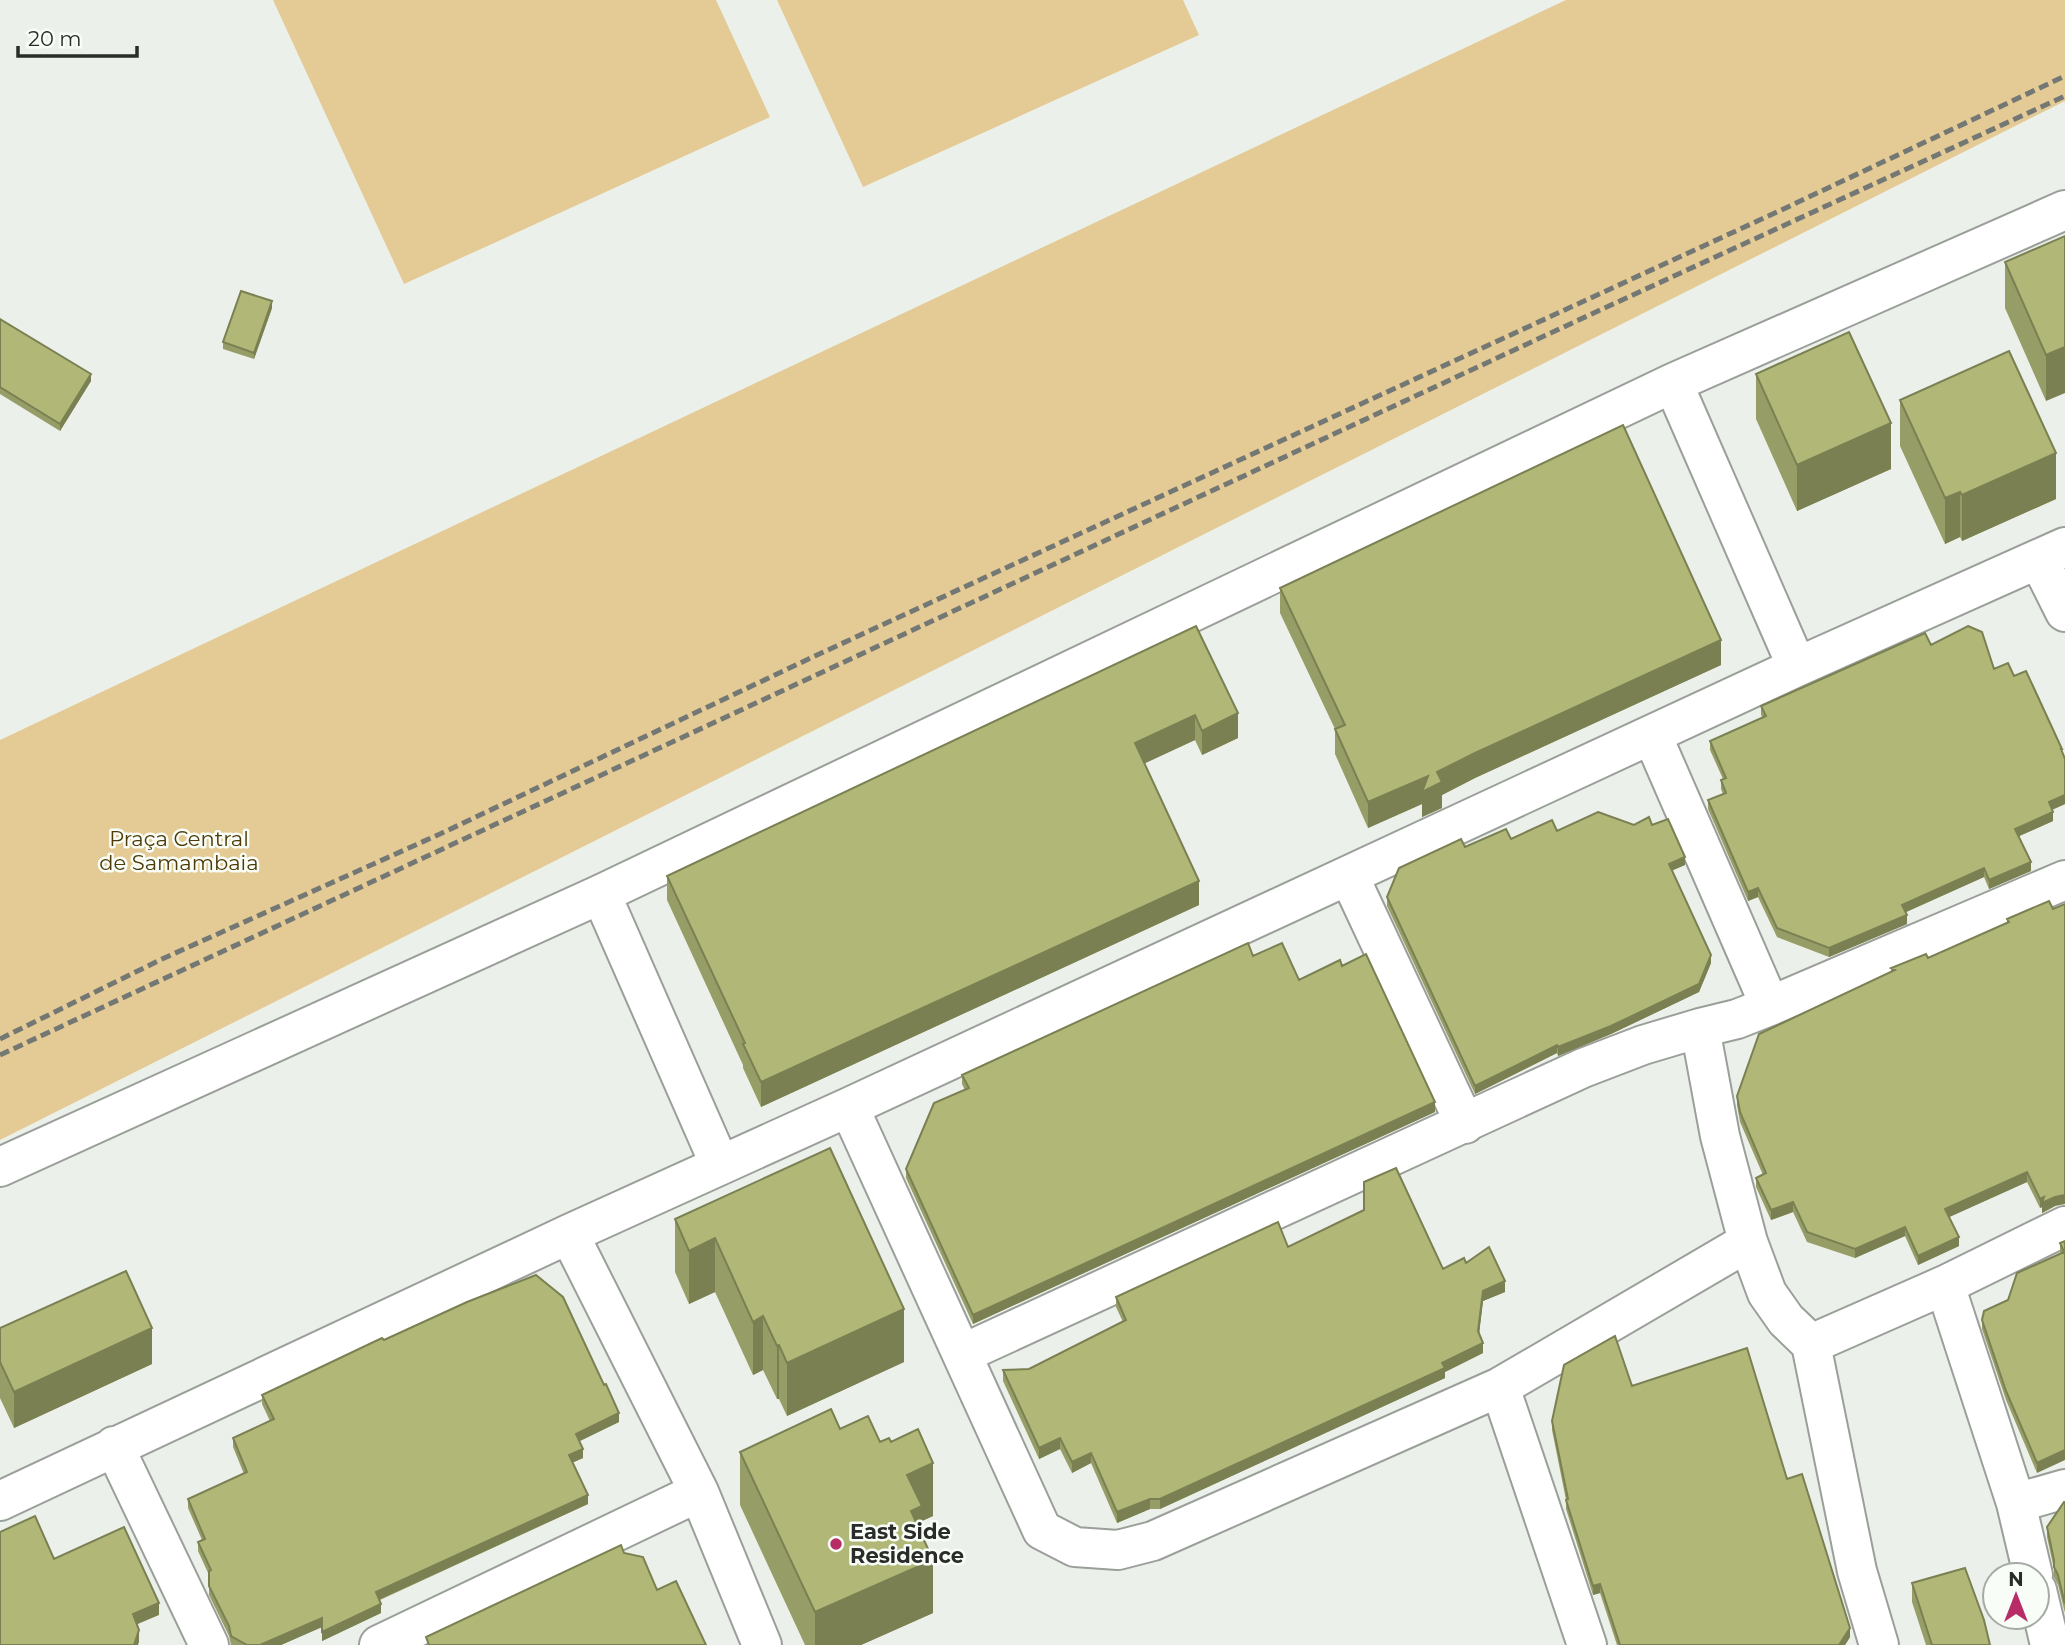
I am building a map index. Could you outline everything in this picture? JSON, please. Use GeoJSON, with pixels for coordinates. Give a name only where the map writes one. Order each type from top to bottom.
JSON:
{"type":"FeatureCollection","features":[{"type":"Feature","properties":{"kind":"street"},"geometry":{"type":"LineString","coordinates":[[0,1167],[601,894],[1673,383],[2065,210]]}},
{"type":"Feature","properties":{"kind":"street"},"geometry":{"type":"LineString","coordinates":[[1673,383],[1797,667]]}},
{"type":"Feature","properties":{"kind":"street"},"geometry":{"type":"LineString","coordinates":[[0,1501],[569,1234],[1797,667],[2052,554],[2065,612]]}},
{"type":"Feature","properties":{"kind":"street"},"geometry":{"type":"LineString","coordinates":[[1652,735],[1770,1006]]}},
{"type":"Feature","properties":{"kind":"street"},"geometry":{"type":"LineString","coordinates":[[1349,876],[1465,1124]]}},
{"type":"Feature","properties":{"kind":"street"},"geometry":{"type":"LineString","coordinates":[[962,1354],[1583,1068],[1643,1045],[1737,1019],[2065,880]]}},
{"type":"Feature","properties":{"kind":"street"},"geometry":{"type":"LineString","coordinates":[[601,894],[720,1165]]}},
{"type":"Feature","properties":{"kind":"street"},"geometry":{"type":"LineString","coordinates":[[1700,1028],[1720,1136],[1748,1242],[1767,1293],[1786,1320],[1811,1344],[1857,1572],[1879,1645]]}},
{"type":"Feature","properties":{"kind":"street"},"geometry":{"type":"LineString","coordinates":[[849,1107],[1042,1530],[1075,1547],[1118,1550],[1153,1541],[1500,1387],[1748,1242]]}},
{"type":"Feature","properties":{"kind":"street"},"geometry":{"type":"LineString","coordinates":[[1811,1344],[1945,1285],[2065,1226]]}},
{"type":"Feature","properties":{"kind":"street"},"geometry":{"type":"LineString","coordinates":[[569,1234],[699,1492],[762,1645]]}},
{"type":"Feature","properties":{"kind":"street"},"geometry":{"type":"LineString","coordinates":[[1945,1285],[2015,1503],[2030,1561]]}},
{"type":"Feature","properties":{"kind":"street"},"geometry":{"type":"LineString","coordinates":[[1500,1387],[1587,1645]]}},
{"type":"Feature","properties":{"kind":"street"},"geometry":{"type":"LineString","coordinates":[[114,1446],[209,1645]]}},
{"type":"Feature","properties":{"kind":"street"},"geometry":{"type":"LineString","coordinates":[[2015,1503],[2065,1489]]}},
{"type":"Feature","properties":{"kind":"street"},"geometry":{"type":"LineString","coordinates":[[379,1645],[699,1492]]}},
{"type":"Feature","properties":{"kind":"green space"},"geometry":{"type":"Polygon","coordinates":[[[273,0],[716,0],[770,117],[404,284],[273,0]]]}},
{"type":"Feature","properties":{"kind":"green space"},"geometry":{"type":"Polygon","coordinates":[[[777,0],[1183,0],[1199,35],[863,187],[777,0]]]}},
{"type":"Feature","properties":{"kind":"green space","name":"Praça Central de Samambaia"},"geometry":{"type":"Polygon","coordinates":[[[1566,0],[2065,0],[2065,101],[0,1140],[0,740],[1566,0]]]}},
{"type":"Feature","properties":{"kind":"building"},"geometry":{"type":"Polygon","coordinates":[[[2065,236],[2065,347],[2046,355],[2005,262],[2065,236]]]}},
{"type":"Feature","properties":{"kind":"building"},"geometry":{"type":"Polygon","coordinates":[[[241,291],[272,301],[254,353],[223,342],[241,291]]]}},
{"type":"Feature","properties":{"kind":"building"},"geometry":{"type":"Polygon","coordinates":[[[0,319],[91,374],[60,424],[0,387],[0,319]]]}},
{"type":"Feature","properties":{"kind":"building"},"geometry":{"type":"Polygon","coordinates":[[[1849,332],[1891,423],[1797,465],[1756,374],[1849,332]]]}},
{"type":"Feature","properties":{"kind":"building"},"geometry":{"type":"Polygon","coordinates":[[[2009,351],[2056,453],[1962,495],[1960,492],[1945,498],[1900,400],[2009,351]]]}},
{"type":"Feature","properties":{"kind":"building"},"geometry":{"type":"Polygon","coordinates":[[[1623,425],[1721,640],[1437,772],[1442,782],[1422,792],[1428,776],[1368,802],[1335,729],[1345,725],[1280,588],[1623,425]]]}},
{"type":"Feature","properties":{"kind":"building"},"geometry":{"type":"Polygon","coordinates":[[[1196,626],[1238,713],[1202,731],[1195,715],[1135,743],[1199,881],[761,1082],[667,876],[1196,626]]]}},
{"type":"Feature","properties":{"kind":"building"},"geometry":{"type":"Polygon","coordinates":[[[1968,626],[1982,632],[1994,669],[2008,663],[2014,676],[2026,671],[2065,759],[2065,795],[2049,802],[2053,812],[2015,829],[2031,862],[1989,880],[1984,868],[1902,905],[1907,915],[1829,948],[1777,928],[1758,888],[1748,892],[1708,800],[1726,793],[1721,780],[1726,778],[1710,741],[1766,716],[1761,706],[1925,633],[1931,645],[1968,626]]]}},
{"type":"Feature","properties":{"kind":"building"},"geometry":{"type":"Polygon","coordinates":[[[1598,812],[1634,825],[1649,817],[1652,825],[1668,819],[1685,857],[1669,864],[1711,955],[1699,984],[1611,1026],[1558,1047],[1557,1045],[1475,1086],[1387,897],[1399,868],[1461,839],[1465,847],[1506,829],[1511,839],[1552,820],[1557,831],[1598,812]]]}},
{"type":"Feature","properties":{"kind":"building"},"geometry":{"type":"Polygon","coordinates":[[[2049,901],[2053,909],[2065,904],[2065,1195],[2042,1203],[2044,1197],[2040,1199],[2027,1172],[1945,1209],[1959,1237],[1918,1256],[1905,1227],[1855,1249],[1807,1232],[1793,1202],[1771,1210],[1756,1178],[1766,1173],[1740,1112],[1737,1096],[1759,1034],[1895,970],[1891,968],[1926,954],[1928,958],[2049,901]]]}},
{"type":"Feature","properties":{"kind":"building"},"geometry":{"type":"Polygon","coordinates":[[[1248,943],[1253,956],[1282,943],[1299,980],[1340,960],[1342,966],[1366,954],[1435,1102],[973,1315],[906,1169],[934,1103],[969,1088],[962,1075],[1248,943]]]}},
{"type":"Feature","properties":{"kind":"building"},"geometry":{"type":"Polygon","coordinates":[[[830,1148],[904,1309],[787,1363],[763,1316],[753,1322],[715,1238],[689,1251],[675,1219],[830,1148]]]}},
{"type":"Feature","properties":{"kind":"building"},"geometry":{"type":"Polygon","coordinates":[[[1396,1168],[1443,1269],[1464,1258],[1466,1263],[1489,1247],[1505,1281],[1483,1291],[1478,1331],[1483,1343],[1442,1363],[1445,1368],[1160,1499],[1150,1499],[1117,1512],[1091,1453],[1072,1462],[1060,1438],[1039,1448],[1003,1370],[1029,1369],[1126,1320],[1116,1297],[1278,1222],[1288,1247],[1364,1210],[1364,1182],[1396,1168]]]}},
{"type":"Feature","properties":{"kind":"building"},"geometry":{"type":"Polygon","coordinates":[[[2065,1241],[2065,1450],[2037,1463],[2006,1391],[1982,1320],[1984,1311],[2008,1300],[2017,1273],[2064,1252],[2060,1243],[2065,1241]]]}},
{"type":"Feature","properties":{"kind":"building"},"geometry":{"type":"Polygon","coordinates":[[[126,1271],[152,1328],[14,1392],[0,1362],[0,1328],[126,1271]]]}},
{"type":"Feature","properties":{"kind":"building"},"geometry":{"type":"Polygon","coordinates":[[[536,1275],[563,1297],[619,1413],[576,1434],[583,1449],[569,1455],[588,1495],[376,1592],[381,1604],[322,1632],[322,1618],[260,1645],[247,1645],[231,1636],[229,1626],[209,1586],[211,1570],[198,1542],[205,1539],[188,1499],[247,1472],[233,1438],[274,1419],[262,1395],[382,1338],[384,1340],[467,1302],[536,1275]]]}},
{"type":"Feature","properties":{"kind":"building"},"geometry":{"type":"Polygon","coordinates":[[[1615,1336],[1632,1386],[1747,1348],[1787,1479],[1802,1474],[1850,1628],[1839,1645],[1620,1645],[1600,1584],[1593,1586],[1566,1500],[1568,1499],[1552,1421],[1564,1365],[1615,1336]]]}},
{"type":"Feature","properties":{"kind":"building","name":"East Side Residence"},"geometry":{"type":"Polygon","coordinates":[[[831,1409],[840,1429],[868,1416],[880,1442],[889,1438],[891,1442],[918,1429],[933,1463],[907,1475],[922,1506],[911,1511],[933,1560],[815,1612],[740,1452],[831,1409]]]}},
{"type":"Feature","properties":{"kind":"building"},"geometry":{"type":"Polygon","coordinates":[[[2064,1502],[2065,1604],[2054,1567],[2047,1527],[2064,1502]]]}},
{"type":"Feature","properties":{"kind":"building"},"geometry":{"type":"Polygon","coordinates":[[[35,1516],[54,1559],[124,1527],[159,1603],[133,1614],[139,1630],[134,1645],[0,1645],[0,1532],[35,1516]]]}},
{"type":"Feature","properties":{"kind":"building"},"geometry":{"type":"Polygon","coordinates":[[[621,1545],[624,1553],[643,1557],[657,1590],[676,1581],[706,1645],[429,1645],[426,1637],[621,1545]]]}},
{"type":"Feature","properties":{"kind":"building"},"geometry":{"type":"Polygon","coordinates":[[[1965,1568],[1981,1612],[1981,1631],[1987,1631],[1990,1645],[1932,1645],[1912,1583],[1965,1568]]]}},
{"type":"Feature","properties":{"kind":"railway"},"geometry":{"type":"LineString","coordinates":[[0,1039],[162,959],[440,834],[817,655],[1777,212],[2065,76]]}},
{"type":"Feature","properties":{"kind":"railway"},"geometry":{"type":"LineString","coordinates":[[0,1055],[2065,96]]}},
{"type":"Feature","properties":{"kind":"place","name":"East Side Residence"},"geometry":{"type":"Point","coordinates":[836,1544]}}]}
